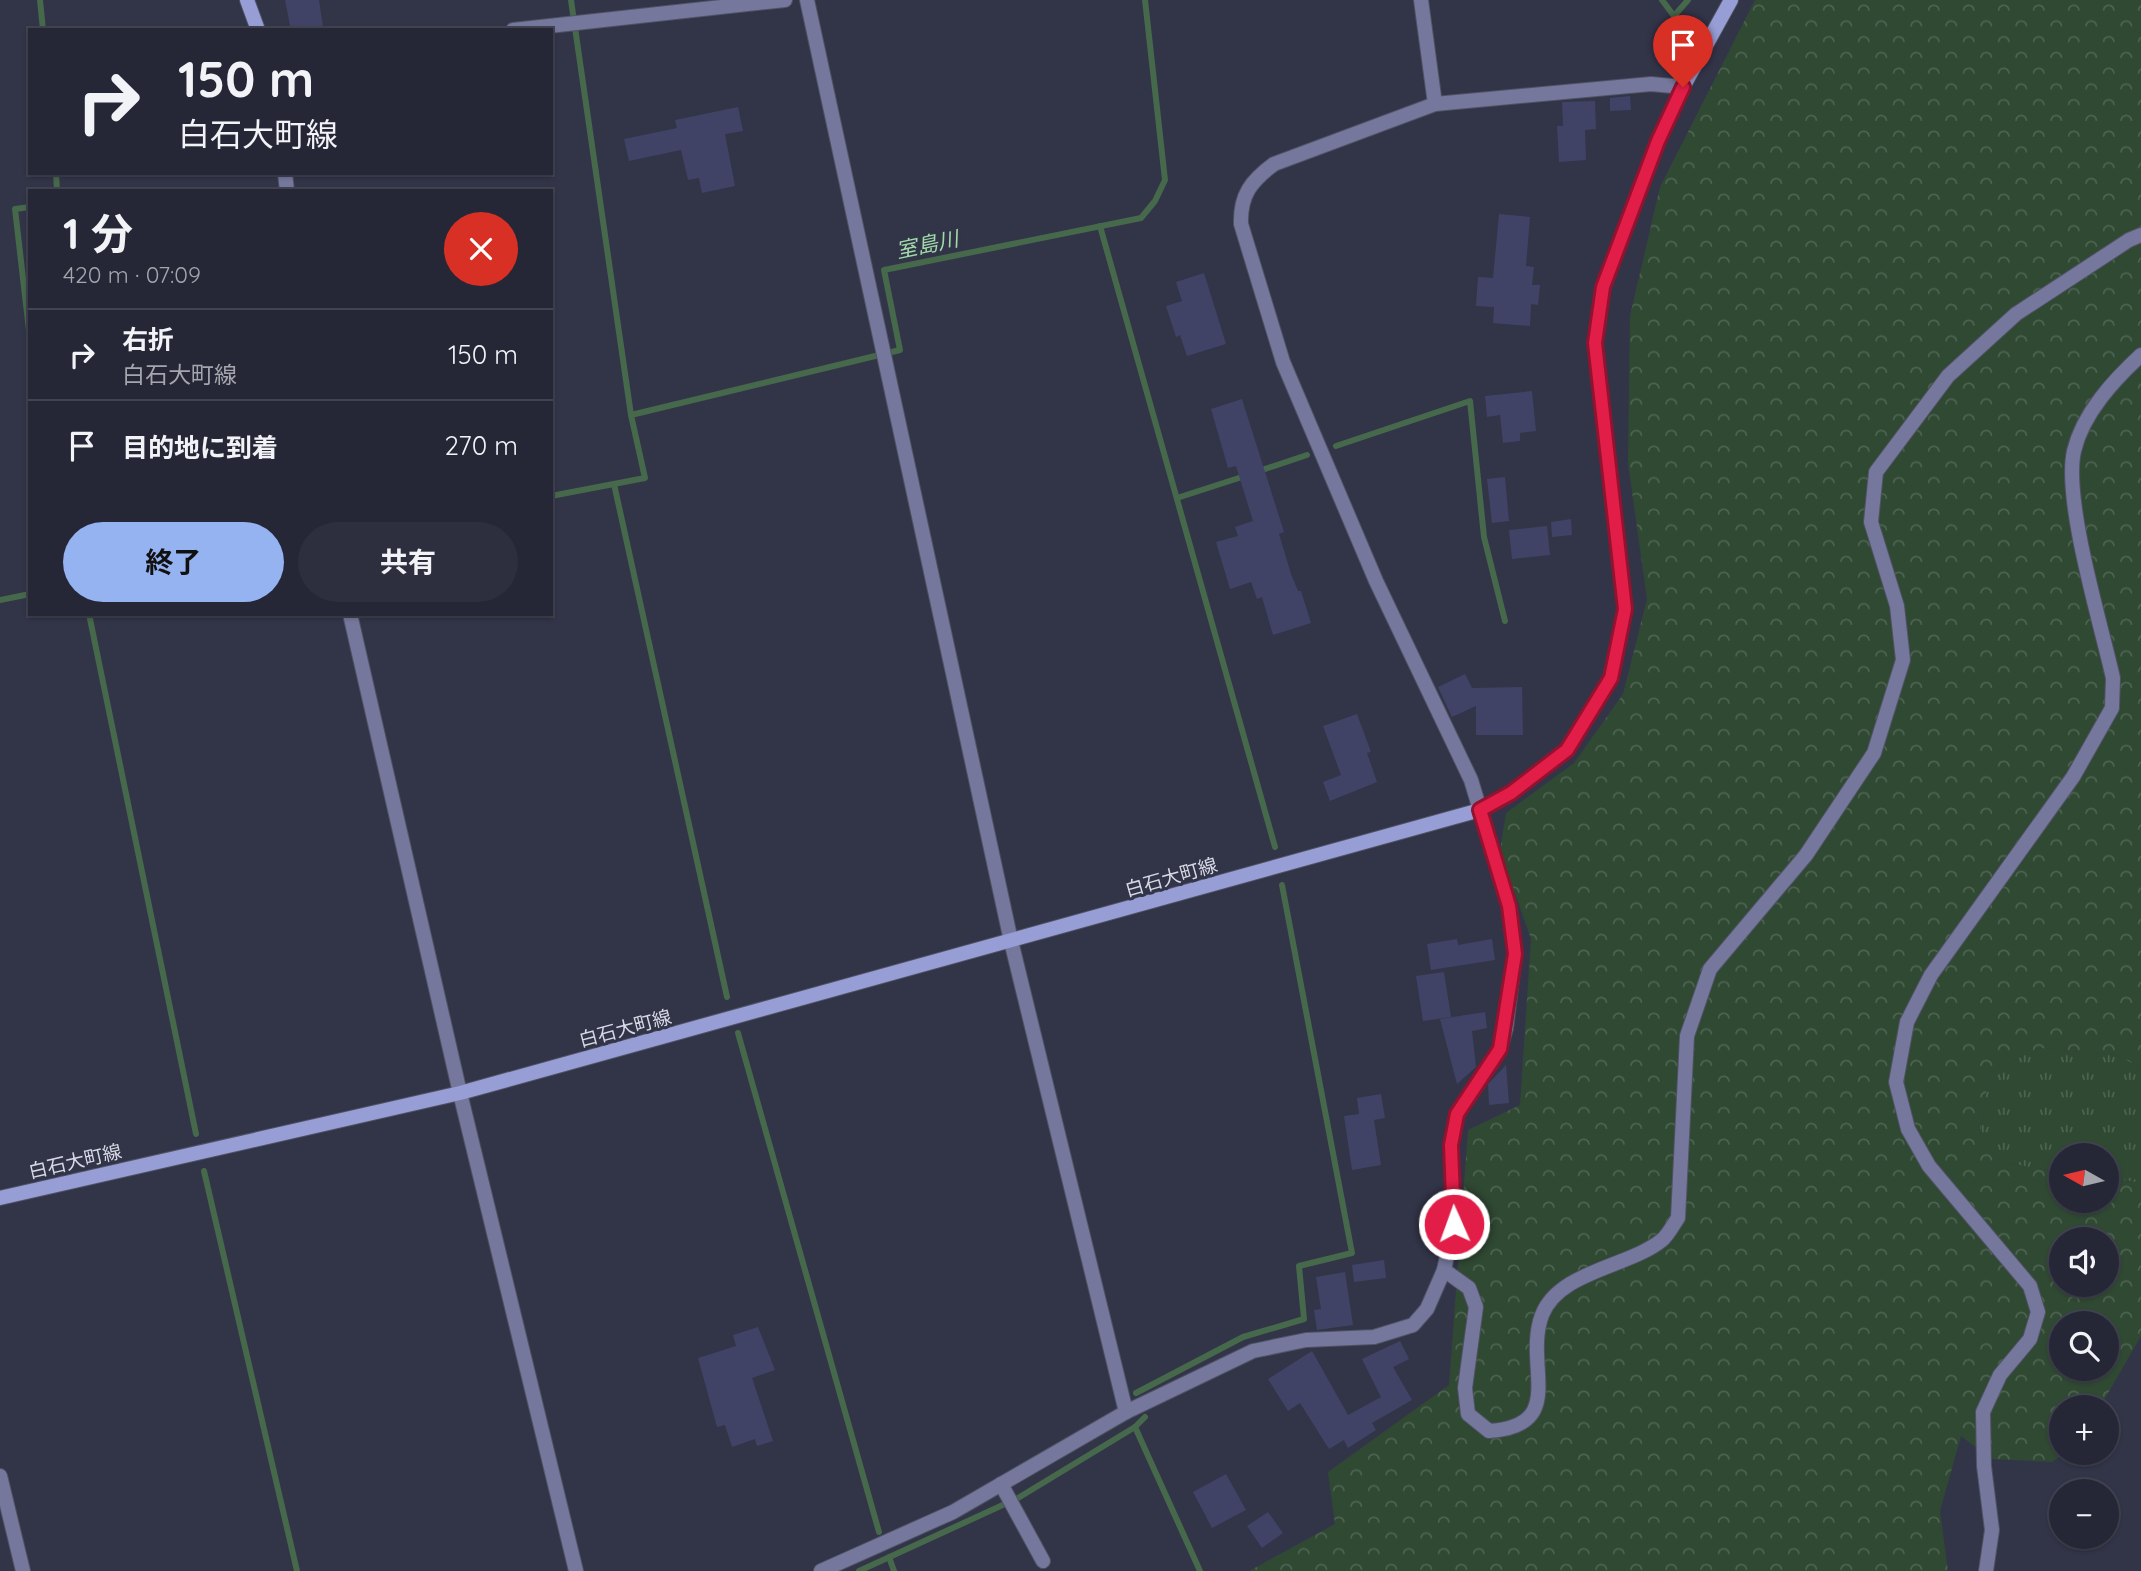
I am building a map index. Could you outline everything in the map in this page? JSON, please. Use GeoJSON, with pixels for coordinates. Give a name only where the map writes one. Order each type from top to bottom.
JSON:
{"type":"FeatureCollection","features":[{"type":"Feature","properties":{"kind":"main road"},"geometry":{"type":"LineString","coordinates":[[247,0],[257,28]]}},
{"type":"Feature","properties":{"kind":"main road","name":"白石大町線"},"geometry":{"type":"LineString","coordinates":[[0,1198],[460,1093],[1480,810],[1511,793],[1567,750],[1611,678],[1625,609],[1595,343],[1603,287],[1658,141],[1683,87],[1731,0]]}},
{"type":"Feature","properties":{"kind":"street"},"geometry":{"type":"LineString","coordinates":[[528,28],[785,0]]}},
{"type":"Feature","properties":{"kind":"street"},"geometry":{"type":"LineString","coordinates":[[807,0],[1011,942],[1126,1412]]}},
{"type":"Feature","properties":{"kind":"street"},"geometry":{"type":"LineString","coordinates":[[1421,0],[1435,104]]}},
{"type":"Feature","properties":{"kind":"street"},"geometry":{"type":"LineString","coordinates":[[821,1571],[953,1512],[1008,1495],[1126,1412],[1253,1351],[1306,1340],[1374,1337],[1413,1325],[1427,1309],[1444,1270],[1454,1224],[1451,1145],[1457,1114],[1500,1049],[1515,954],[1509,906],[1471,780],[1376,581],[1283,362],[1241,224],[1240,203],[1254,179],[1273,164],[1435,104],[1651,84],[1683,87]]}},
{"type":"Feature","properties":{"kind":"street"},"geometry":{"type":"LineString","coordinates":[[1444,1270],[1469,1287],[1476,1307],[1465,1388],[1468,1414],[1489,1431],[1513,1429],[1532,1416],[1539,1401],[1537,1360],[1542,1315],[1561,1289],[1663,1240],[1678,1218],[1687,1036],[1710,969],[1806,855],[1874,753],[1903,660],[1897,606],[1871,522],[1876,472],[1948,376],[2016,314],[2129,240],[2141,235]]}},
{"type":"Feature","properties":{"kind":"street"},"geometry":{"type":"LineString","coordinates":[[1986,1571],[1992,1530],[1984,1466],[1983,1412],[2000,1375],[2030,1339],[2038,1312],[2030,1286],[1930,1166],[1908,1129],[1896,1082],[1907,1022],[1931,975],[2073,777],[2112,708],[2113,678],[2073,500],[2074,452],[2085,423],[2103,395],[2141,355]]}},
{"type":"Feature","properties":{"kind":"street"},"geometry":{"type":"LineString","coordinates":[[350,616],[460,1093],[576,1571]]}},
{"type":"Feature","properties":{"kind":"street"},"geometry":{"type":"LineString","coordinates":[[0,1476],[23,1571]]}},
{"type":"Feature","properties":{"kind":"street"},"geometry":{"type":"LineString","coordinates":[[1008,1495],[1043,1561]]}},
{"type":"Feature","properties":{"kind":"green space"},"geometry":{"type":"Polygon","coordinates":[[[1755,0],[2141,0],[2141,1068],[2117,1055],[2038,1048],[1989,1074],[1979,1142],[2005,1163],[2049,1170],[2049,1213],[2119,1213],[2119,1180],[2134,1182],[2141,1179],[2141,1336],[2119,1374],[2119,1311],[2049,1311],[2049,1381],[2115,1381],[2107,1395],[2049,1395],[2049,1462],[1991,1459],[1961,1436],[1940,1511],[1948,1571],[1249,1571],[1335,1524],[1328,1472],[1449,1385],[1468,1130],[1520,1105],[1531,939],[1500,851],[1506,813],[1574,763],[1623,694],[1647,599],[1628,463],[1630,316],[1660,187],[1755,0]]]}},
{"type":"Feature","properties":{"kind":"green space"},"geometry":{"type":"Polygon","coordinates":[[[2038,1048],[2117,1055],[2141,1068],[2141,1179],[2135,1182],[2119,1180],[2119,1143],[2049,1143],[2049,1170],[2005,1163],[1979,1142],[1989,1074],[2038,1048]]]}},
{"type":"Feature","properties":{"kind":"building"},"geometry":{"type":"Polygon","coordinates":[[[285,0],[319,0],[323,27],[291,28],[285,0]]]}},
{"type":"Feature","properties":{"kind":"building"},"geometry":{"type":"Polygon","coordinates":[[[1630,96],[1631,110],[1610,111],[1610,98],[1630,96]]]}},
{"type":"Feature","properties":{"kind":"building"},"geometry":{"type":"Polygon","coordinates":[[[1595,101],[1596,129],[1585,130],[1586,160],[1559,162],[1557,126],[1563,126],[1562,102],[1595,101]]]}},
{"type":"Feature","properties":{"kind":"building"},"geometry":{"type":"Polygon","coordinates":[[[738,107],[743,131],[725,134],[735,186],[702,193],[699,178],[688,180],[681,150],[629,161],[624,139],[677,128],[675,120],[738,107]]]}},
{"type":"Feature","properties":{"kind":"building"},"geometry":{"type":"Polygon","coordinates":[[[1499,214],[1530,217],[1526,266],[1534,267],[1532,285],[1540,285],[1538,305],[1531,304],[1530,326],[1493,323],[1494,307],[1476,306],[1478,277],[1493,278],[1499,214]]]}},
{"type":"Feature","properties":{"kind":"building"},"geometry":{"type":"Polygon","coordinates":[[[1204,273],[1226,344],[1187,356],[1180,335],[1176,337],[1166,306],[1182,301],[1176,282],[1204,273]]]}},
{"type":"Feature","properties":{"kind":"building"},"geometry":{"type":"Polygon","coordinates":[[[1532,391],[1536,431],[1520,433],[1520,441],[1503,443],[1500,415],[1487,417],[1485,396],[1532,391]]]}},
{"type":"Feature","properties":{"kind":"building"},"geometry":{"type":"Polygon","coordinates":[[[1242,399],[1284,532],[1279,534],[1291,574],[1298,591],[1301,591],[1311,623],[1273,635],[1262,597],[1257,599],[1251,582],[1230,589],[1216,542],[1238,536],[1235,527],[1253,521],[1236,466],[1228,468],[1211,409],[1242,399]]]}},
{"type":"Feature","properties":{"kind":"building"},"geometry":{"type":"Polygon","coordinates":[[[1505,477],[1509,521],[1492,523],[1487,479],[1505,477]]]}},
{"type":"Feature","properties":{"kind":"building"},"geometry":{"type":"Polygon","coordinates":[[[1571,519],[1572,535],[1552,537],[1551,522],[1571,519]]]}},
{"type":"Feature","properties":{"kind":"building"},"geometry":{"type":"Polygon","coordinates":[[[1547,526],[1550,555],[1512,559],[1509,530],[1547,526]]]}},
{"type":"Feature","properties":{"kind":"building"},"geometry":{"type":"Polygon","coordinates":[[[1465,674],[1472,688],[1522,687],[1523,735],[1476,735],[1476,706],[1452,717],[1438,687],[1465,674]]]}},
{"type":"Feature","properties":{"kind":"building"},"geometry":{"type":"Polygon","coordinates":[[[1357,714],[1371,752],[1367,753],[1377,782],[1330,801],[1323,782],[1341,775],[1323,726],[1357,714]]]}},
{"type":"Feature","properties":{"kind":"building"},"geometry":{"type":"Polygon","coordinates":[[[1457,939],[1458,945],[1492,939],[1495,960],[1431,970],[1427,944],[1457,939]]]}},
{"type":"Feature","properties":{"kind":"building"},"geometry":{"type":"Polygon","coordinates":[[[1444,972],[1451,1017],[1423,1021],[1416,976],[1444,972]]]}},
{"type":"Feature","properties":{"kind":"building"},"geometry":{"type":"Polygon","coordinates":[[[1485,1012],[1487,1028],[1472,1031],[1476,1067],[1457,1084],[1440,1019],[1485,1012]]]}},
{"type":"Feature","properties":{"kind":"building"},"geometry":{"type":"Polygon","coordinates":[[[1506,1065],[1509,1103],[1489,1105],[1488,1084],[1506,1065]]]}},
{"type":"Feature","properties":{"kind":"building"},"geometry":{"type":"Polygon","coordinates":[[[1381,1094],[1385,1118],[1374,1120],[1381,1165],[1352,1170],[1344,1116],[1359,1114],[1357,1098],[1381,1094]]]}},
{"type":"Feature","properties":{"kind":"building"},"geometry":{"type":"Polygon","coordinates":[[[1384,1260],[1386,1278],[1354,1282],[1352,1265],[1384,1260]]]}},
{"type":"Feature","properties":{"kind":"building"},"geometry":{"type":"Polygon","coordinates":[[[1345,1272],[1353,1325],[1317,1330],[1314,1310],[1321,1309],[1316,1277],[1345,1272]]]}},
{"type":"Feature","properties":{"kind":"building"},"geometry":{"type":"Polygon","coordinates":[[[758,1327],[775,1370],[752,1378],[773,1441],[757,1446],[755,1439],[732,1447],[725,1425],[717,1427],[698,1358],[736,1346],[733,1335],[758,1327]]]}},
{"type":"Feature","properties":{"kind":"building"},"geometry":{"type":"Polygon","coordinates":[[[1400,1341],[1409,1359],[1393,1367],[1412,1400],[1372,1423],[1376,1430],[1348,1448],[1344,1440],[1329,1449],[1300,1403],[1288,1411],[1268,1379],[1312,1351],[1348,1415],[1381,1397],[1362,1359],[1400,1341]]]}},
{"type":"Feature","properties":{"kind":"building"},"geometry":{"type":"Polygon","coordinates":[[[1226,1474],[1246,1510],[1212,1528],[1193,1492],[1226,1474]]]}},
{"type":"Feature","properties":{"kind":"building"},"geometry":{"type":"Polygon","coordinates":[[[1268,1512],[1283,1533],[1262,1548],[1247,1526],[1268,1512]]]}},
{"type":"Feature","properties":{"kind":"waterway"},"geometry":{"type":"LineString","coordinates":[[40,0],[43,28]]}},
{"type":"Feature","properties":{"kind":"waterway"},"geometry":{"type":"LineString","coordinates":[[571,0],[631,415]]}},
{"type":"Feature","properties":{"kind":"waterway","name":"室島川"},"geometry":{"type":"LineString","coordinates":[[553,496],[645,478],[631,415],[900,350],[884,270],[1141,218],[1155,201],[1165,180],[1145,0]]}},
{"type":"Feature","properties":{"kind":"waterway"},"geometry":{"type":"LineString","coordinates":[[1662,0],[1674,16],[1688,0]]}},
{"type":"Feature","properties":{"kind":"waterway"},"geometry":{"type":"LineString","coordinates":[[56,175],[57,189]]}},
{"type":"Feature","properties":{"kind":"waterway"},"geometry":{"type":"LineString","coordinates":[[28,207],[15,209],[28,322]]}},
{"type":"Feature","properties":{"kind":"waterway"},"geometry":{"type":"LineString","coordinates":[[1100,226],[1275,847]]}},
{"type":"Feature","properties":{"kind":"waterway"},"geometry":{"type":"LineString","coordinates":[[1336,446],[1470,401],[1484,537],[1505,621]]}},
{"type":"Feature","properties":{"kind":"waterway"},"geometry":{"type":"LineString","coordinates":[[1259,471],[1307,455]]}},
{"type":"Feature","properties":{"kind":"waterway"},"geometry":{"type":"LineString","coordinates":[[1177,498],[1245,476]]}},
{"type":"Feature","properties":{"kind":"waterway"},"geometry":{"type":"LineString","coordinates":[[614,484],[727,997]]}},
{"type":"Feature","properties":{"kind":"waterway","name":"室島川"},"geometry":{"type":"LineString","coordinates":[[0,600],[28,594]]}},
{"type":"Feature","properties":{"kind":"waterway"},"geometry":{"type":"LineString","coordinates":[[89,616],[196,1134]]}},
{"type":"Feature","properties":{"kind":"waterway"},"geometry":{"type":"LineString","coordinates":[[1136,1393],[1243,1337],[1304,1319],[1299,1266],[1352,1253],[1282,885]]}},
{"type":"Feature","properties":{"kind":"waterway"},"geometry":{"type":"LineString","coordinates":[[738,1033],[879,1532]]}},
{"type":"Feature","properties":{"kind":"waterway"},"geometry":{"type":"LineString","coordinates":[[204,1171],[297,1571]]}},
{"type":"Feature","properties":{"kind":"waterway"},"geometry":{"type":"LineString","coordinates":[[859,1571],[1018,1498],[1135,1427],[1145,1417]]}},
{"type":"Feature","properties":{"kind":"waterway"},"geometry":{"type":"LineString","coordinates":[[1135,1427],[1200,1571]]}},
{"type":"Feature","properties":{"kind":"waterway"},"geometry":{"type":"LineString","coordinates":[[889,1557],[894,1571]]}},
{"type":"Feature","properties":{"kind":"route"},"geometry":{"type":"LineString","coordinates":[[1454,1224],[1451,1145],[1457,1114],[1500,1049],[1506,1028],[1515,954],[1509,906],[1480,810],[1511,793],[1567,750],[1611,678],[1625,609],[1595,343],[1603,287],[1658,141],[1683,87]]}}]}
